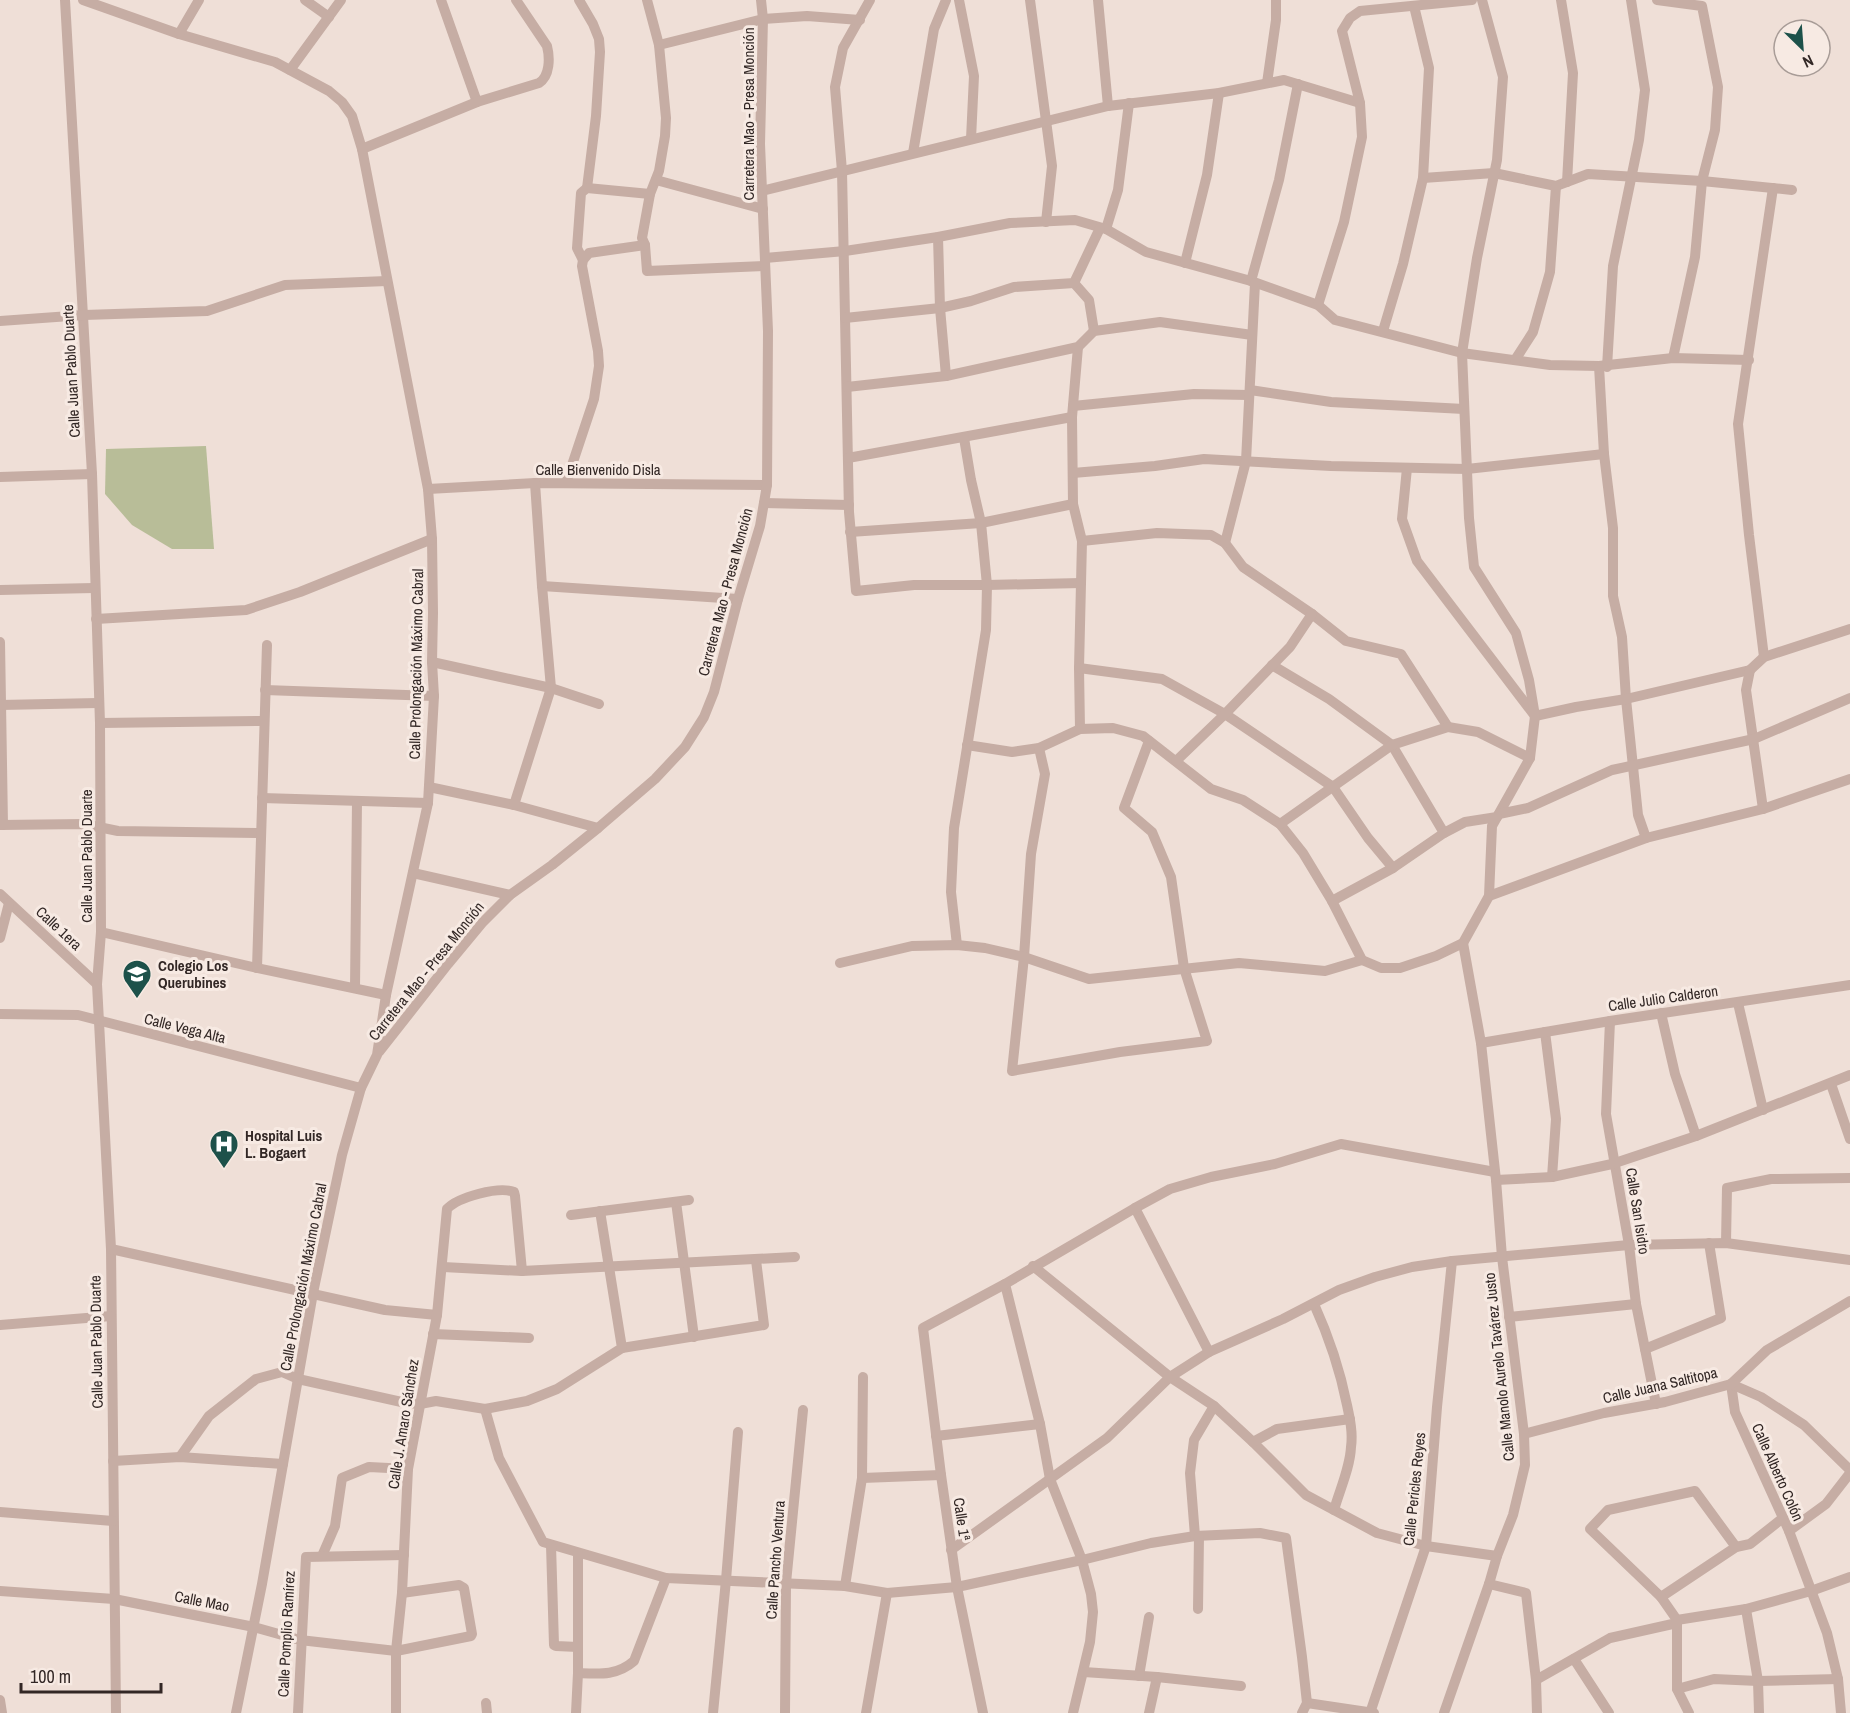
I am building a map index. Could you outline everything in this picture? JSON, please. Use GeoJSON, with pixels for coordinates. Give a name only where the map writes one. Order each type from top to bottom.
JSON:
{"type":"FeatureCollection","features":[{"type":"Feature","properties":{"kind":"street","name":"Calle Juan Pablo Duarte"},"geometry":{"type":"LineString","coordinates":[[65,0],[92,474],[100,723],[102,932],[97,984],[111,1249],[116,1713]]}},
{"type":"Feature","properties":{"kind":"street","name":"Calle Prolongación Máximo Cabral"},"geometry":{"type":"LineString","coordinates":[[83,0],[179,34],[275,62],[329,91],[342,102],[352,116],[362,148],[428,489],[434,613],[432,662],[434,696],[428,803],[386,995],[377,1055],[361,1088],[342,1155],[313,1293],[254,1627],[236,1713]]}},
{"type":"Feature","properties":{"kind":"street"},"geometry":{"type":"LineString","coordinates":[[179,34],[199,0]]}},
{"type":"Feature","properties":{"kind":"street"},"geometry":{"type":"LineString","coordinates":[[305,0],[329,17]]}},
{"type":"Feature","properties":{"kind":"street"},"geometry":{"type":"LineString","coordinates":[[291,70],[341,0]]}},
{"type":"Feature","properties":{"kind":"street"},"geometry":{"type":"LineString","coordinates":[[441,0],[477,102]]}},
{"type":"Feature","properties":{"kind":"street"},"geometry":{"type":"LineString","coordinates":[[362,148],[477,102],[539,83],[547,76],[549,52],[547,46],[516,0]]}},
{"type":"Feature","properties":{"kind":"street"},"geometry":{"type":"LineString","coordinates":[[579,0],[599,39],[596,116],[587,188],[581,193],[577,248],[583,260]]}},
{"type":"Feature","properties":{"kind":"street"},"geometry":{"type":"LineString","coordinates":[[647,0],[658,45],[666,118],[659,171],[650,194],[642,238],[645,245],[647,271],[765,262],[938,237],[1010,223],[1075,220],[1103,228],[1146,252],[1253,282],[1318,305],[1335,320],[1462,353],[1550,365],[1603,366],[1673,358],[1749,360]]}},
{"type":"Feature","properties":{"kind":"street","name":"Carretera Mao - Presa Monción"},"geometry":{"type":"LineString","coordinates":[[377,1055],[482,923],[510,895],[598,828],[655,779],[685,747],[704,717],[714,692],[760,526],[767,485],[768,332],[760,144],[763,19],[761,0]]}},
{"type":"Feature","properties":{"kind":"street"},"geometry":{"type":"LineString","coordinates":[[870,0],[843,48],[835,87],[842,171],[845,250],[850,532],[856,591],[914,585],[1081,583]]}},
{"type":"Feature","properties":{"kind":"street"},"geometry":{"type":"LineString","coordinates":[[913,153],[934,28],[946,0]]}},
{"type":"Feature","properties":{"kind":"street"},"geometry":{"type":"LineString","coordinates":[[959,0],[974,76],[971,139]]}},
{"type":"Feature","properties":{"kind":"street"},"geometry":{"type":"LineString","coordinates":[[1030,0],[1052,166],[1046,222]]}},
{"type":"Feature","properties":{"kind":"street"},"geometry":{"type":"LineString","coordinates":[[1098,0],[1108,106]]}},
{"type":"Feature","properties":{"kind":"street"},"geometry":{"type":"LineString","coordinates":[[1268,83],[1276,20],[1276,0]]}},
{"type":"Feature","properties":{"kind":"street"},"geometry":{"type":"LineString","coordinates":[[1318,305],[1344,222],[1362,137],[1360,103],[1342,31],[1350,18],[1360,11],[1412,4],[1472,0]]}},
{"type":"Feature","properties":{"kind":"street"},"geometry":{"type":"LineString","coordinates":[[840,963],[912,946],[957,945],[985,948],[1024,957],[1089,980],[1239,963],[1325,971],[1362,960],[1381,968],[1400,968],[1436,956],[1463,943],[1489,896],[1492,826],[1530,758],[1535,716],[1529,680],[1516,633],[1474,567],[1462,353],[1477,258],[1497,160],[1503,77],[1482,0]]}},
{"type":"Feature","properties":{"kind":"street"},"geometry":{"type":"LineString","coordinates":[[1561,0],[1573,73],[1567,182]]}},
{"type":"Feature","properties":{"kind":"street"},"geometry":{"type":"LineString","coordinates":[[1631,0],[1645,90],[1633,177],[1613,266],[1603,366],[1604,454],[1613,528],[1613,596],[1622,637],[1638,814],[1646,838]]}},
{"type":"Feature","properties":{"kind":"street"},"geometry":{"type":"LineString","coordinates":[[1657,0],[1702,6],[1718,87],[1715,130],[1702,181],[1695,257],[1673,358]]}},
{"type":"Feature","properties":{"kind":"street"},"geometry":{"type":"LineString","coordinates":[[1383,332],[1403,264],[1422,178],[1429,68],[1412,4]]}},
{"type":"Feature","properties":{"kind":"street"},"geometry":{"type":"LineString","coordinates":[[658,45],[763,19],[807,16],[860,20]]}},
{"type":"Feature","properties":{"kind":"street"},"geometry":{"type":"LineString","coordinates":[[762,191],[1108,106],[1219,93],[1284,80],[1360,103]]}},
{"type":"Feature","properties":{"kind":"street"},"geometry":{"type":"LineString","coordinates":[[1225,543],[1246,461],[1253,282],[1279,180],[1298,84]]}},
{"type":"Feature","properties":{"kind":"street"},"geometry":{"type":"LineString","coordinates":[[1185,263],[1207,175],[1219,93]]}},
{"type":"Feature","properties":{"kind":"street"},"geometry":{"type":"LineString","coordinates":[[1074,283],[1103,228],[1118,190],[1129,103]]}},
{"type":"Feature","properties":{"kind":"street"},"geometry":{"type":"LineString","coordinates":[[1422,178],[1494,173],[1556,186],[1588,174],[1702,181],[1792,190]]}},
{"type":"Feature","properties":{"kind":"street"},"geometry":{"type":"LineString","coordinates":[[656,180],[763,209]]}},
{"type":"Feature","properties":{"kind":"street"},"geometry":{"type":"LineString","coordinates":[[1515,360],[1533,332],[1550,272],[1556,186]]}},
{"type":"Feature","properties":{"kind":"street"},"geometry":{"type":"LineString","coordinates":[[587,188],[650,194]]}},
{"type":"Feature","properties":{"kind":"street"},"geometry":{"type":"LineString","coordinates":[[1764,657],[1738,424],[1773,188]]}},
{"type":"Feature","properties":{"kind":"street"},"geometry":{"type":"LineString","coordinates":[[938,237],[940,308],[946,375]]}},
{"type":"Feature","properties":{"kind":"street"},"geometry":{"type":"LineString","coordinates":[[566,483],[594,399],[599,366],[582,266],[583,260],[589,253],[645,245]]}},
{"type":"Feature","properties":{"kind":"street"},"geometry":{"type":"LineString","coordinates":[[0,321],[84,315],[207,311],[285,285],[387,281]]}},
{"type":"Feature","properties":{"kind":"street"},"geometry":{"type":"LineString","coordinates":[[845,318],[940,308],[1014,287],[1074,283]]}},
{"type":"Feature","properties":{"kind":"street"},"geometry":{"type":"LineString","coordinates":[[1074,283],[1089,300],[1094,331]]}},
{"type":"Feature","properties":{"kind":"street"},"geometry":{"type":"LineString","coordinates":[[847,387],[946,375],[1078,347],[1094,331],[1160,322],[1252,335]]}},
{"type":"Feature","properties":{"kind":"street"},"geometry":{"type":"LineString","coordinates":[[1078,347],[1073,412],[1073,504],[1082,541],[1078,668],[1080,729]]}},
{"type":"Feature","properties":{"kind":"street"},"geometry":{"type":"LineString","coordinates":[[848,458],[964,438],[1073,412],[1194,394],[1249,393],[1331,402],[1464,410]]}},
{"type":"Feature","properties":{"kind":"street"},"geometry":{"type":"LineString","coordinates":[[957,945],[951,892],[954,828],[986,630],[987,585],[981,523],[964,438]]}},
{"type":"Feature","properties":{"kind":"street"},"geometry":{"type":"LineString","coordinates":[[1073,473],[1204,459],[1332,466],[1467,469],[1604,454]]}},
{"type":"Feature","properties":{"kind":"street"},"geometry":{"type":"LineString","coordinates":[[1407,468],[1402,519],[1417,561],[1535,716]]}},
{"type":"Feature","properties":{"kind":"street"},"geometry":{"type":"LineString","coordinates":[[0,477],[92,474]]}},
{"type":"Feature","properties":{"kind":"street"},"geometry":{"type":"LineString","coordinates":[[514,805],[551,688],[536,483]]}},
{"type":"Feature","properties":{"kind":"street","name":"Calle Bienvenido Disla"},"geometry":{"type":"LineString","coordinates":[[428,489],[536,483],[767,485]]}},
{"type":"Feature","properties":{"kind":"street"},"geometry":{"type":"LineString","coordinates":[[764,502],[849,505]]}},
{"type":"Feature","properties":{"kind":"street"},"geometry":{"type":"LineString","coordinates":[[850,532],[981,523],[1073,504]]}},
{"type":"Feature","properties":{"kind":"street"},"geometry":{"type":"LineString","coordinates":[[1082,541],[1157,533],[1211,535],[1225,543],[1243,567],[1312,614],[1346,641],[1401,654],[1448,727]]}},
{"type":"Feature","properties":{"kind":"street"},"geometry":{"type":"LineString","coordinates":[[96,619],[246,610],[300,592],[432,539]]}},
{"type":"Feature","properties":{"kind":"street"},"geometry":{"type":"LineString","coordinates":[[542,586],[738,599]]}},
{"type":"Feature","properties":{"kind":"street"},"geometry":{"type":"LineString","coordinates":[[0,590],[94,588]]}},
{"type":"Feature","properties":{"kind":"street"},"geometry":{"type":"LineString","coordinates":[[1176,761],[1290,647],[1312,614]]}},
{"type":"Feature","properties":{"kind":"street"},"geometry":{"type":"LineString","coordinates":[[1535,716],[1626,699],[1750,670],[1764,657],[1850,629]]}},
{"type":"Feature","properties":{"kind":"street"},"geometry":{"type":"LineString","coordinates":[[0,642],[2,825],[84,824],[118,831],[261,833]]}},
{"type":"Feature","properties":{"kind":"street"},"geometry":{"type":"LineString","coordinates":[[257,968],[267,645]]}},
{"type":"Feature","properties":{"kind":"street"},"geometry":{"type":"LineString","coordinates":[[432,662],[551,688],[599,704]]}},
{"type":"Feature","properties":{"kind":"street"},"geometry":{"type":"LineString","coordinates":[[1272,665],[1329,699],[1392,745],[1444,833]]}},
{"type":"Feature","properties":{"kind":"street"},"geometry":{"type":"LineString","coordinates":[[1078,668],[1162,679],[1225,714],[1333,787],[1368,838],[1393,868]]}},
{"type":"Feature","properties":{"kind":"street"},"geometry":{"type":"LineString","coordinates":[[1750,670],[1746,690],[1763,809]]}},
{"type":"Feature","properties":{"kind":"street"},"geometry":{"type":"LineString","coordinates":[[265,690],[434,696]]}},
{"type":"Feature","properties":{"kind":"street"},"geometry":{"type":"LineString","coordinates":[[1332,902],[1393,868],[1444,833],[1465,822],[1528,808],[1612,770],[1754,739],[1850,698]]}},
{"type":"Feature","properties":{"kind":"street"},"geometry":{"type":"LineString","coordinates":[[1,705],[98,703]]}},
{"type":"Feature","properties":{"kind":"street"},"geometry":{"type":"LineString","coordinates":[[100,723],[264,721]]}},
{"type":"Feature","properties":{"kind":"street"},"geometry":{"type":"LineString","coordinates":[[1280,824],[1392,745],[1448,727],[1478,732],[1530,758]]}},
{"type":"Feature","properties":{"kind":"street"},"geometry":{"type":"LineString","coordinates":[[967,745],[1012,752],[1039,748],[1080,729],[1113,728],[1143,736],[1210,789],[1243,800],[1280,824],[1303,853],[1362,960]]}},
{"type":"Feature","properties":{"kind":"street"},"geometry":{"type":"LineString","coordinates":[[1039,748],[1045,774],[1031,855],[1024,957],[1012,1071],[1120,1052],[1207,1041],[1184,968],[1171,877],[1152,832],[1125,808],[1149,741]]}},
{"type":"Feature","properties":{"kind":"street"},"geometry":{"type":"LineString","coordinates":[[1489,896],[1646,838],[1763,809],[1850,779]]}},
{"type":"Feature","properties":{"kind":"street"},"geometry":{"type":"LineString","coordinates":[[429,787],[514,805],[598,828]]}},
{"type":"Feature","properties":{"kind":"street"},"geometry":{"type":"LineString","coordinates":[[262,798],[428,803]]}},
{"type":"Feature","properties":{"kind":"street"},"geometry":{"type":"LineString","coordinates":[[355,988],[357,801]]}},
{"type":"Feature","properties":{"kind":"street"},"geometry":{"type":"LineString","coordinates":[[413,873],[510,895]]}},
{"type":"Feature","properties":{"kind":"street","name":"Calle 1era"},"geometry":{"type":"LineString","coordinates":[[0,894],[97,984]]}},
{"type":"Feature","properties":{"kind":"street"},"geometry":{"type":"LineString","coordinates":[[0,938],[9,903]]}},
{"type":"Feature","properties":{"kind":"street"},"geometry":{"type":"LineString","coordinates":[[102,932],[386,995]]}},
{"type":"Feature","properties":{"kind":"street","name":"Calle Manolo Aurelo Tavárez Justo"},"geometry":{"type":"LineString","coordinates":[[1444,1713],[1513,1515],[1526,1465],[1502,1257],[1496,1176],[1481,1042],[1463,943]]}},
{"type":"Feature","properties":{"kind":"street","name":"Calle Julio Calderon"},"geometry":{"type":"LineString","coordinates":[[1481,1042],[1850,985]]}},
{"type":"Feature","properties":{"kind":"street"},"geometry":{"type":"LineString","coordinates":[[1738,1003],[1763,1110]]}},
{"type":"Feature","properties":{"kind":"street"},"geometry":{"type":"LineString","coordinates":[[1661,1013],[1675,1074],[1696,1136]]}},
{"type":"Feature","properties":{"kind":"street","name":"Calle Vega Alta"},"geometry":{"type":"LineString","coordinates":[[0,1014],[78,1015],[361,1088]]}},
{"type":"Feature","properties":{"kind":"street","name":"Calle San Isidro"},"geometry":{"type":"LineString","coordinates":[[1610,1021],[1606,1114],[1629,1245],[1635,1304],[1656,1404]]}},
{"type":"Feature","properties":{"kind":"street"},"geometry":{"type":"LineString","coordinates":[[1545,1032],[1556,1119],[1552,1177]]}},
{"type":"Feature","properties":{"kind":"street"},"geometry":{"type":"LineString","coordinates":[[1073,1713],[1090,1642],[1092,1612],[1089,1584],[1050,1479],[1040,1424],[1005,1284],[1170,1189],[1211,1177],[1275,1164],[1341,1144],[1496,1176],[1552,1177],[1616,1163],[1696,1136],[1850,1075]]}},
{"type":"Feature","properties":{"kind":"street"},"geometry":{"type":"LineString","coordinates":[[1831,1084],[1850,1139]]}},
{"type":"Feature","properties":{"kind":"street"},"geometry":{"type":"LineString","coordinates":[[1726,1243],[1727,1188],[1771,1179],[1850,1178]]}},
{"type":"Feature","properties":{"kind":"street","name":"Calle J. Amaro Sánchez"},"geometry":{"type":"LineString","coordinates":[[396,1713],[396,1651],[402,1593],[408,1469],[437,1315],[446,1212],[453,1203],[466,1198],[508,1190],[514,1192],[522,1271]]}},
{"type":"Feature","properties":{"kind":"street"},"geometry":{"type":"LineString","coordinates":[[571,1215],[689,1200]]}},
{"type":"Feature","properties":{"kind":"street"},"geometry":{"type":"LineString","coordinates":[[676,1202],[694,1337]]}},
{"type":"Feature","properties":{"kind":"street"},"geometry":{"type":"LineString","coordinates":[[1135,1208],[1209,1352]]}},
{"type":"Feature","properties":{"kind":"street"},"geometry":{"type":"LineString","coordinates":[[600,1211],[622,1348]]}},
{"type":"Feature","properties":{"kind":"street"},"geometry":{"type":"LineString","coordinates":[[1645,1349],[1721,1318],[1709,1243]]}},
{"type":"Feature","properties":{"kind":"street"},"geometry":{"type":"LineString","coordinates":[[951,1550],[1107,1438],[1170,1377],[1209,1352],[1340,1290],[1375,1277],[1413,1267],[1452,1261],[1629,1245],[1726,1243],[1850,1260]]}},
{"type":"Feature","properties":{"kind":"street"},"geometry":{"type":"LineString","coordinates":[[111,1249],[385,1310],[437,1315]]}},
{"type":"Feature","properties":{"kind":"street"},"geometry":{"type":"LineString","coordinates":[[443,1267],[522,1271],[795,1257]]}},
{"type":"Feature","properties":{"kind":"street"},"geometry":{"type":"LineString","coordinates":[[180,1457],[209,1416],[256,1379],[282,1372],[298,1379],[406,1403],[420,1404],[436,1401],[485,1409],[527,1401],[548,1394],[622,1348],[764,1325],[756,1260]]}},
{"type":"Feature","properties":{"kind":"street","name":"Calle Pericles Reyes"},"geometry":{"type":"LineString","coordinates":[[1371,1712],[1426,1546],[1452,1261]]}},
{"type":"Feature","properties":{"kind":"street"},"geometry":{"type":"LineString","coordinates":[[1033,1266],[1170,1377],[1214,1406],[1306,1495],[1377,1533],[1426,1546],[1497,1556]]}},
{"type":"Feature","properties":{"kind":"street","name":"Calle 1ª"},"geometry":{"type":"LineString","coordinates":[[983,1713],[951,1550],[923,1328],[1005,1284]]}},
{"type":"Feature","properties":{"kind":"street","name":"Calle Juana Saltitopa"},"geometry":{"type":"LineString","coordinates":[[1524,1434],[1604,1413],[1656,1404],[1731,1384],[1767,1350],[1850,1301]]}},
{"type":"Feature","properties":{"kind":"street"},"geometry":{"type":"LineString","coordinates":[[1314,1304],[1328,1335],[1340,1372],[1350,1419],[1352,1442],[1350,1456],[1334,1510]]}},
{"type":"Feature","properties":{"kind":"street"},"geometry":{"type":"LineString","coordinates":[[1509,1317],[1635,1304]]}},
{"type":"Feature","properties":{"kind":"street"},"geometry":{"type":"LineString","coordinates":[[0,1325],[111,1316]]}},
{"type":"Feature","properties":{"kind":"street"},"geometry":{"type":"LineString","coordinates":[[433,1334],[529,1338]]}},
{"type":"Feature","properties":{"kind":"street"},"geometry":{"type":"LineString","coordinates":[[845,1586],[862,1478],[863,1377]]}},
{"type":"Feature","properties":{"kind":"street","name":"Calle Alberto Colón"},"geometry":{"type":"LineString","coordinates":[[1731,1384],[1761,1397],[1804,1425],[1850,1472]]}},
{"type":"Feature","properties":{"kind":"street","name":"Calle Alberto Colón"},"geometry":{"type":"LineString","coordinates":[[1731,1384],[1735,1413],[1789,1531],[1827,1633],[1838,1679],[1841,1713]]}},
{"type":"Feature","properties":{"kind":"street"},"geometry":{"type":"LineString","coordinates":[[1197,1609],[1197,1536],[1190,1473],[1194,1440],[1214,1406]]}},
{"type":"Feature","properties":{"kind":"street"},"geometry":{"type":"LineString","coordinates":[[485,1409],[499,1458],[540,1539],[546,1544],[666,1578],[845,1586],[887,1593],[957,1587],[1151,1543],[1197,1536],[1260,1533],[1287,1539],[1304,1708],[1371,1712]]}},
{"type":"Feature","properties":{"kind":"street","name":"Calle Pancho Ventura"},"geometry":{"type":"LineString","coordinates":[[785,1713],[786,1583],[803,1410]]}},
{"type":"Feature","properties":{"kind":"street"},"geometry":{"type":"LineString","coordinates":[[1253,1442],[1277,1429],[1350,1419]]}},
{"type":"Feature","properties":{"kind":"street"},"geometry":{"type":"LineString","coordinates":[[936,1436],[1040,1424]]}},
{"type":"Feature","properties":{"kind":"street"},"geometry":{"type":"LineString","coordinates":[[713,1713],[738,1432]]}},
{"type":"Feature","properties":{"kind":"street"},"geometry":{"type":"LineString","coordinates":[[113,1461],[180,1457],[283,1464]]}},
{"type":"Feature","properties":{"kind":"street"},"geometry":{"type":"LineString","coordinates":[[404,1555],[322,1556],[335,1526],[342,1478],[369,1467],[408,1469]]}},
{"type":"Feature","properties":{"kind":"street"},"geometry":{"type":"LineString","coordinates":[[1789,1531],[1826,1504],[1850,1472]]}},
{"type":"Feature","properties":{"kind":"street"},"geometry":{"type":"LineString","coordinates":[[862,1478],[941,1474]]}},
{"type":"Feature","properties":{"kind":"street"},"geometry":{"type":"LineString","coordinates":[[1689,1713],[1677,1689],[1677,1622],[1661,1597],[1590,1529],[1608,1510],[1695,1491],[1736,1547]]}},
{"type":"Feature","properties":{"kind":"street"},"geometry":{"type":"LineString","coordinates":[[0,1512],[113,1521]]}},
{"type":"Feature","properties":{"kind":"street"},"geometry":{"type":"LineString","coordinates":[[1661,1597],[1736,1547],[1750,1544],[1782,1518]]}},
{"type":"Feature","properties":{"kind":"street"},"geometry":{"type":"LineString","coordinates":[[550,1545],[554,1644],[578,1647]]}},
{"type":"Feature","properties":{"kind":"street"},"geometry":{"type":"LineString","coordinates":[[576,1713],[578,1553]]}},
{"type":"Feature","properties":{"kind":"street","name":"Calle Pomplio Ramírez"},"geometry":{"type":"LineString","coordinates":[[298,1713],[306,1557],[322,1556]]}},
{"type":"Feature","properties":{"kind":"street"},"geometry":{"type":"LineString","coordinates":[[1536,1680],[1610,1638],[1746,1609],[1811,1591],[1850,1577]]}},
{"type":"Feature","properties":{"kind":"street"},"geometry":{"type":"LineString","coordinates":[[578,1673],[611,1674],[634,1661],[666,1578]]}},
{"type":"Feature","properties":{"kind":"street"},"geometry":{"type":"LineString","coordinates":[[1489,1584],[1526,1593],[1538,1713]]}},
{"type":"Feature","properties":{"kind":"street","name":"Calle Mao"},"geometry":{"type":"LineString","coordinates":[[0,1591],[114,1599],[254,1627],[300,1640],[396,1651],[469,1638],[472,1634],[462,1586],[402,1593]]}},
{"type":"Feature","properties":{"kind":"street"},"geometry":{"type":"LineString","coordinates":[[866,1713],[887,1593]]}},
{"type":"Feature","properties":{"kind":"street"},"geometry":{"type":"LineString","coordinates":[[1746,1609],[1758,1681],[1759,1713]]}},
{"type":"Feature","properties":{"kind":"street"},"geometry":{"type":"LineString","coordinates":[[1139,1676],[1149,1617]]}},
{"type":"Feature","properties":{"kind":"street"},"geometry":{"type":"LineString","coordinates":[[1574,1659],[1609,1713]]}},
{"type":"Feature","properties":{"kind":"street"},"geometry":{"type":"LineString","coordinates":[[1084,1672],[1241,1686]]}},
{"type":"Feature","properties":{"kind":"street"},"geometry":{"type":"LineString","coordinates":[[1149,1713],[1157,1677]]}},
{"type":"Feature","properties":{"kind":"street"},"geometry":{"type":"LineString","coordinates":[[1677,1689],[1714,1679],[1758,1681],[1838,1679]]}},
{"type":"Feature","properties":{"kind":"street"},"geometry":{"type":"LineString","coordinates":[[0,1700],[2,1713]]}},
{"type":"Feature","properties":{"kind":"green space"},"geometry":{"type":"Polygon","coordinates":[[[206,446],[214,549],[172,549],[132,525],[105,494],[106,449],[206,446]]]}},
{"type":"Feature","properties":{"kind":"place","name":"Colegio Los Querubines"},"geometry":{"type":"Point","coordinates":[137,1000]}},
{"type":"Feature","properties":{"kind":"place","name":"Hospital Luis L. Bogaert"},"geometry":{"type":"Point","coordinates":[224,1170]}}]}
